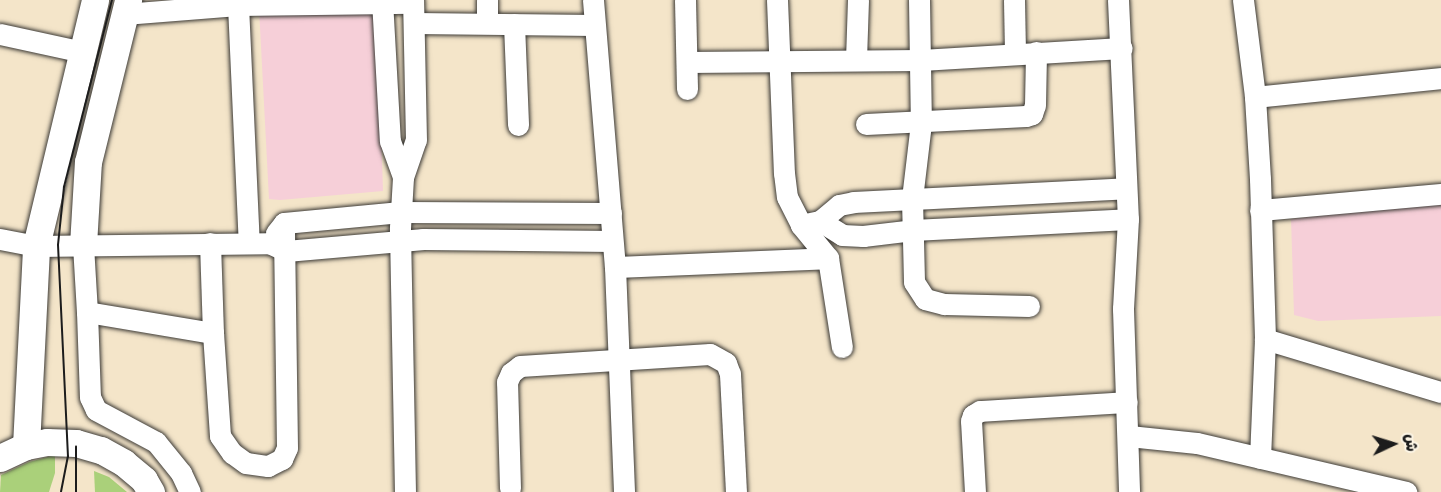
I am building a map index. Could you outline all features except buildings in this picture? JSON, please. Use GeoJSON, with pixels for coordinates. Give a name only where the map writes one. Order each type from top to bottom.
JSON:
{"type":"FeatureCollection","features":[{"type":"Feature","properties":{"kind":"main road"},"geometry":{"type":"LineString","coordinates":[[26,446],[36,246],[95,0]]}},
{"type":"Feature","properties":{"kind":"main road"},"geometry":{"type":"LineString","coordinates":[[84,245],[88,162],[126,7]]}},
{"type":"Feature","properties":{"kind":"main road"},"geometry":{"type":"LineString","coordinates":[[0,459],[26,446],[68,442],[101,450],[124,463],[144,480],[152,492]]}},
{"type":"Feature","properties":{"kind":"street"},"geometry":{"type":"LineString","coordinates":[[487,0],[488,23]]}},
{"type":"Feature","properties":{"kind":"street"},"geometry":{"type":"LineString","coordinates":[[593,0],[615,267],[624,492]]}},
{"type":"Feature","properties":{"kind":"street"},"geometry":{"type":"LineString","coordinates":[[685,0],[687,89]]}},
{"type":"Feature","properties":{"kind":"street"},"geometry":{"type":"LineString","coordinates":[[777,0],[787,197],[811,223],[828,258],[842,347]]}},
{"type":"Feature","properties":{"kind":"street"},"geometry":{"type":"LineString","coordinates":[[856,60],[858,0]]}},
{"type":"Feature","properties":{"kind":"street"},"geometry":{"type":"LineString","coordinates":[[919,0],[921,123],[912,199],[914,282],[925,299],[944,304],[1029,306]]}},
{"type":"Feature","properties":{"kind":"street"},"geometry":{"type":"LineString","coordinates":[[1014,0],[1015,52]]}},
{"type":"Feature","properties":{"kind":"street"},"geometry":{"type":"LineString","coordinates":[[1118,0],[1122,48],[1128,219],[1123,309],[1129,436],[1129,492]]}},
{"type":"Feature","properties":{"kind":"street"},"geometry":{"type":"LineString","coordinates":[[1243,0],[1255,97],[1265,339],[1260,458]]}},
{"type":"Feature","properties":{"kind":"street"},"geometry":{"type":"LineString","coordinates":[[126,7],[382,2],[488,23],[594,25]]}},
{"type":"Feature","properties":{"kind":"street"},"geometry":{"type":"LineString","coordinates":[[382,2],[390,141],[403,177]]}},
{"type":"Feature","properties":{"kind":"street"},"geometry":{"type":"LineString","coordinates":[[210,243],[220,436],[232,453],[246,463],[268,466],[282,459],[287,448],[268,246],[238,5]]}},
{"type":"Feature","properties":{"kind":"street"},"geometry":{"type":"LineString","coordinates":[[405,492],[400,212],[403,177],[416,140],[414,8]]}},
{"type":"Feature","properties":{"kind":"street"},"geometry":{"type":"LineString","coordinates":[[514,24],[518,125]]}},
{"type":"Feature","properties":{"kind":"street"},"geometry":{"type":"LineString","coordinates":[[0,34],[83,52]]}},
{"type":"Feature","properties":{"kind":"street"},"geometry":{"type":"LineString","coordinates":[[687,62],[921,60],[1015,52],[1122,48]]}},
{"type":"Feature","properties":{"kind":"street"},"geometry":{"type":"LineString","coordinates":[[866,124],[921,123],[1032,114],[1035,105],[1036,52]]}},
{"type":"Feature","properties":{"kind":"street"},"geometry":{"type":"LineString","coordinates":[[1255,97],[1441,78]]}},
{"type":"Feature","properties":{"kind":"street"},"geometry":{"type":"LineString","coordinates":[[811,223],[839,205],[1126,188]]}},
{"type":"Feature","properties":{"kind":"street"},"geometry":{"type":"LineString","coordinates":[[1260,210],[1441,194]]}},
{"type":"Feature","properties":{"kind":"street"},"geometry":{"type":"LineString","coordinates":[[268,246],[284,223],[400,212],[611,213]]}},
{"type":"Feature","properties":{"kind":"street"},"geometry":{"type":"LineString","coordinates":[[811,223],[842,235],[863,236],[913,230],[1128,219]]}},
{"type":"Feature","properties":{"kind":"street"},"geometry":{"type":"LineString","coordinates":[[0,239],[36,246],[210,243],[268,246],[452,238],[612,241]]}},
{"type":"Feature","properties":{"kind":"street"},"geometry":{"type":"LineString","coordinates":[[84,245],[90,398],[96,410],[156,442],[181,473],[190,492]]}},
{"type":"Feature","properties":{"kind":"street"},"geometry":{"type":"LineString","coordinates":[[615,267],[828,258]]}},
{"type":"Feature","properties":{"kind":"street"},"geometry":{"type":"LineString","coordinates":[[87,312],[213,333]]}},
{"type":"Feature","properties":{"kind":"street"},"geometry":{"type":"LineString","coordinates":[[1265,339],[1441,392]]}},
{"type":"Feature","properties":{"kind":"street"},"geometry":{"type":"LineString","coordinates":[[510,488],[507,382],[511,373],[520,366],[710,354],[726,363],[730,374],[736,492]]}},
{"type":"Feature","properties":{"kind":"street"},"geometry":{"type":"LineString","coordinates":[[975,492],[971,421],[973,415],[980,411],[1127,402]]}},
{"type":"Feature","properties":{"kind":"street"},"geometry":{"type":"LineString","coordinates":[[1129,436],[1177,440],[1406,492]]}},
{"type":"Feature","properties":{"kind":"shaded area"},"geometry":{"type":"Polygon","coordinates":[[[377,6],[383,191],[269,199],[259,8],[377,6]]]}},
{"type":"Feature","properties":{"kind":"shaded area"},"geometry":{"type":"Polygon","coordinates":[[[1441,201],[1441,316],[1318,321],[1294,315],[1291,219],[1441,201]]]}},
{"type":"Feature","properties":{"kind":"green space"},"geometry":{"type":"Polygon","coordinates":[[[55,455],[55,473],[49,492],[0,492],[1,475],[29,462],[55,455]]]}},
{"type":"Feature","properties":{"kind":"green space"},"geometry":{"type":"Polygon","coordinates":[[[94,471],[109,477],[127,492],[95,492],[94,471]]]}},
{"type":"Feature","properties":{"kind":"tram line"},"geometry":{"type":"LineString","coordinates":[[61,492],[68,457],[58,245],[64,187],[112,0]]}},
{"type":"Feature","properties":{"kind":"tram line"},"geometry":{"type":"LineString","coordinates":[[76,447],[76,492]]}}]}
